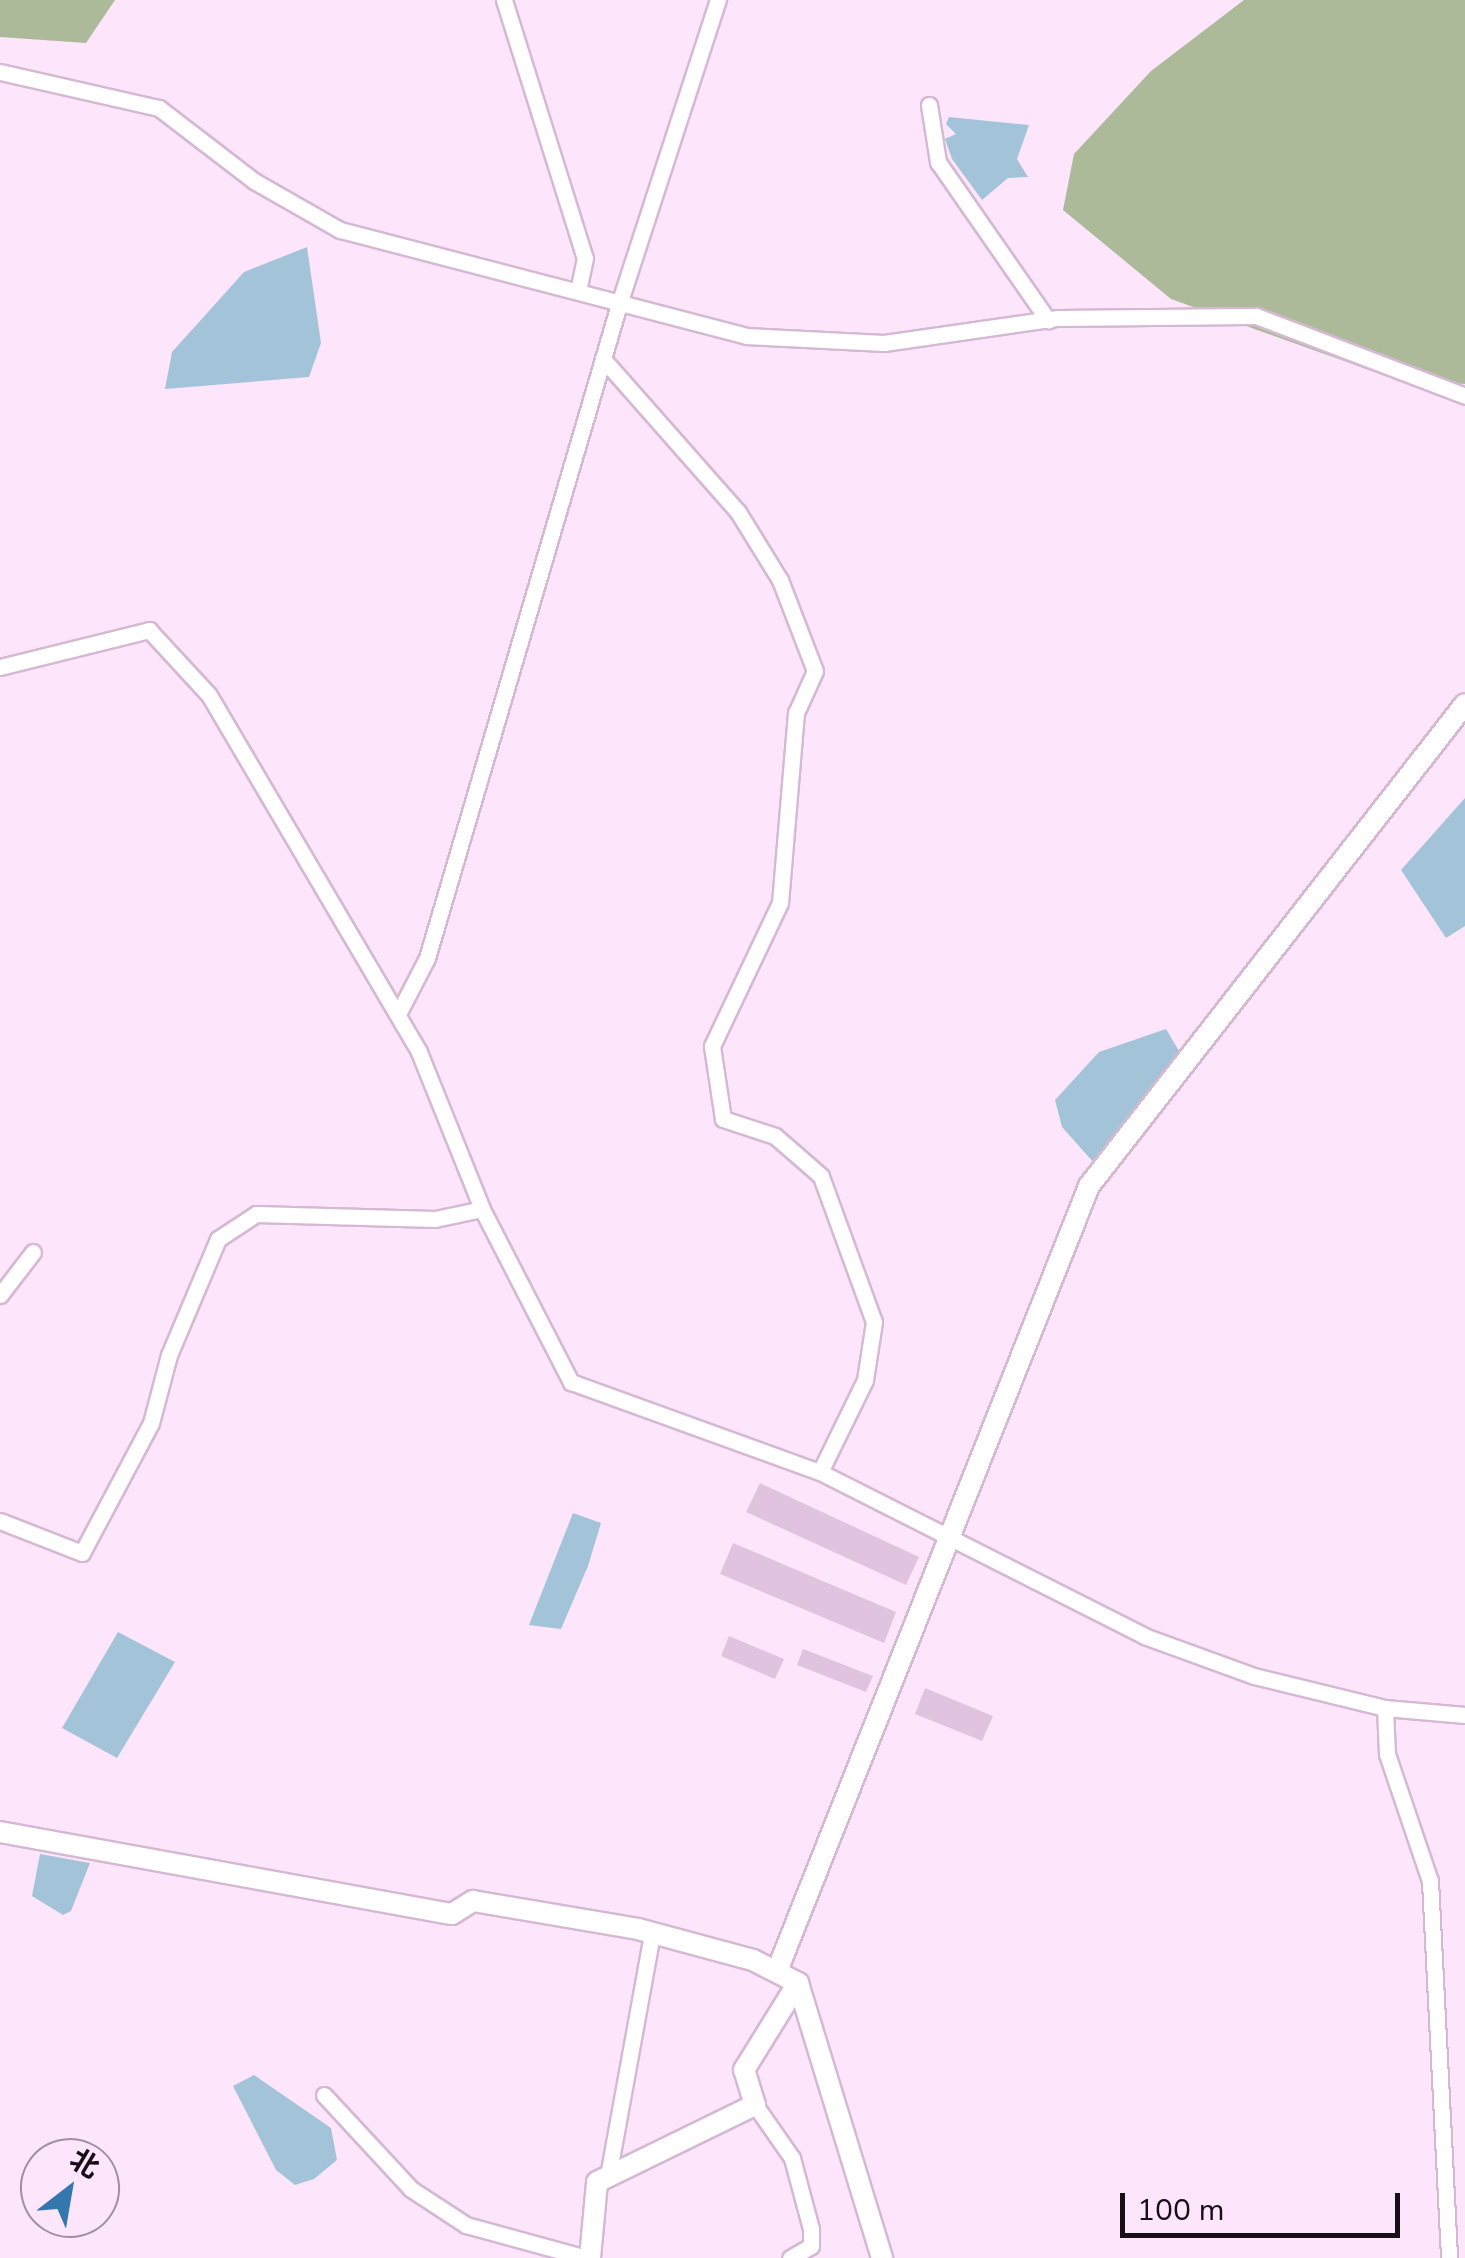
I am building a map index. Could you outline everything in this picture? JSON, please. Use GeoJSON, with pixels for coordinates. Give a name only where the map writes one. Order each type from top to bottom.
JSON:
{"type":"FeatureCollection","features":[{"type":"Feature","properties":{"kind":"street"},"geometry":{"type":"LineString","coordinates":[[504,0],[585,258],[578,290]]}},
{"type":"Feature","properties":{"kind":"street"},"geometry":{"type":"LineString","coordinates":[[398,1014],[427,958],[620,300],[718,0]]}},
{"type":"Feature","properties":{"kind":"street"},"geometry":{"type":"LineString","coordinates":[[0,72],[159,108],[254,181],[340,230],[620,300],[746,336],[865,342],[1048,320],[1256,316],[1465,396]]}},
{"type":"Feature","properties":{"kind":"street"},"geometry":{"type":"LineString","coordinates":[[929,105],[938,162],[1048,320]]}},
{"type":"Feature","properties":{"kind":"street"},"geometry":{"type":"LineString","coordinates":[[603,358],[738,512],[780,580],[815,671],[796,712],[780,903],[712,1046],[723,1118],[775,1136],[820,1176],[874,1322],[864,1380],[820,1472]]}},
{"type":"Feature","properties":{"kind":"street"},"geometry":{"type":"LineString","coordinates":[[0,668],[149,630],[208,695],[398,1014],[482,1208],[571,1382],[820,1472],[946,1540],[1144,1636],[1254,1676],[1386,1708],[1465,1715]]}},
{"type":"Feature","properties":{"kind":"street"},"geometry":{"type":"LineString","coordinates":[[776,1972],[1089,1186],[1465,704]]}},
{"type":"Feature","properties":{"kind":"street"},"geometry":{"type":"LineString","coordinates":[[0,1521],[82,1554],[151,1424],[169,1354],[218,1239],[256,1214],[435,1219],[482,1208]]}},
{"type":"Feature","properties":{"kind":"street"},"geometry":{"type":"LineString","coordinates":[[0,1295],[33,1252]]}},
{"type":"Feature","properties":{"kind":"street"},"geometry":{"type":"LineString","coordinates":[[1386,1708],[1387,1754],[1430,1881],[1449,2258]]}},
{"type":"Feature","properties":{"kind":"street"},"geometry":{"type":"LineString","coordinates":[[0,1832],[452,1914],[473,1901],[652,1933],[776,1972],[798,1984],[882,2258]]}},
{"type":"Feature","properties":{"kind":"street"},"geometry":{"type":"LineString","coordinates":[[608,2176],[652,1933]]}},
{"type":"Feature","properties":{"kind":"street"},"geometry":{"type":"LineString","coordinates":[[790,2258],[811,2246],[811,2229],[792,2158],[755,2105],[744,2070],[798,1984]]}},
{"type":"Feature","properties":{"kind":"street"},"geometry":{"type":"LineString","coordinates":[[324,2095],[410,2188],[466,2225],[588,2258],[597,2182],[755,2105]]}},
{"type":"Feature","properties":{"kind":"green space"},"geometry":{"type":"Polygon","coordinates":[[[0,0],[115,0],[86,43],[0,37],[0,0]]]}},
{"type":"Feature","properties":{"kind":"green space"},"geometry":{"type":"Polygon","coordinates":[[[1244,0],[1465,0],[1465,384],[1400,381],[1171,299],[1063,210],[1074,154],[1151,71],[1244,0]]]}},
{"type":"Feature","properties":{"kind":"water"},"geometry":{"type":"Polygon","coordinates":[[[949,117],[1029,125],[1017,159],[1028,177],[1008,178],[982,200],[952,159],[945,139],[956,134],[946,124],[949,117]]]}},
{"type":"Feature","properties":{"kind":"water"},"geometry":{"type":"Polygon","coordinates":[[[307,247],[321,343],[309,377],[165,389],[172,352],[244,272],[307,247]]]}},
{"type":"Feature","properties":{"kind":"water"},"geometry":{"type":"Polygon","coordinates":[[[1465,798],[1465,926],[1446,938],[1401,870],[1465,798]]]}},
{"type":"Feature","properties":{"kind":"water"},"geometry":{"type":"Polygon","coordinates":[[[1166,1029],[1182,1056],[1095,1164],[1062,1127],[1055,1100],[1099,1052],[1166,1029]]]}},
{"type":"Feature","properties":{"kind":"water"},"geometry":{"type":"Polygon","coordinates":[[[573,1513],[601,1523],[588,1566],[561,1629],[529,1625],[573,1513]]]}},
{"type":"Feature","properties":{"kind":"water"},"geometry":{"type":"Polygon","coordinates":[[[118,1632],[175,1662],[117,1758],[62,1728],[118,1632]]]}},
{"type":"Feature","properties":{"kind":"water"},"geometry":{"type":"Polygon","coordinates":[[[40,1854],[90,1863],[71,1911],[63,1915],[32,1896],[40,1854]]]}},
{"type":"Feature","properties":{"kind":"water"},"geometry":{"type":"Polygon","coordinates":[[[254,2075],[331,2128],[337,2160],[314,2179],[295,2185],[276,2170],[233,2086],[254,2075]]]}},
{"type":"Feature","properties":{"kind":"building"},"geometry":{"type":"Polygon","coordinates":[[[760,1483],[919,1557],[906,1585],[746,1512],[760,1483]]]}},
{"type":"Feature","properties":{"kind":"building"},"geometry":{"type":"Polygon","coordinates":[[[733,1543],[896,1612],[884,1643],[720,1574],[733,1543]]]}},
{"type":"Feature","properties":{"kind":"building"},"geometry":{"type":"Polygon","coordinates":[[[729,1636],[784,1659],[775,1679],[721,1656],[729,1636]]]}},
{"type":"Feature","properties":{"kind":"building"},"geometry":{"type":"Polygon","coordinates":[[[803,1649],[873,1676],[866,1692],[797,1665],[803,1649]]]}},
{"type":"Feature","properties":{"kind":"building"},"geometry":{"type":"Polygon","coordinates":[[[925,1688],[993,1716],[982,1741],[915,1714],[925,1688]]]}}]}
